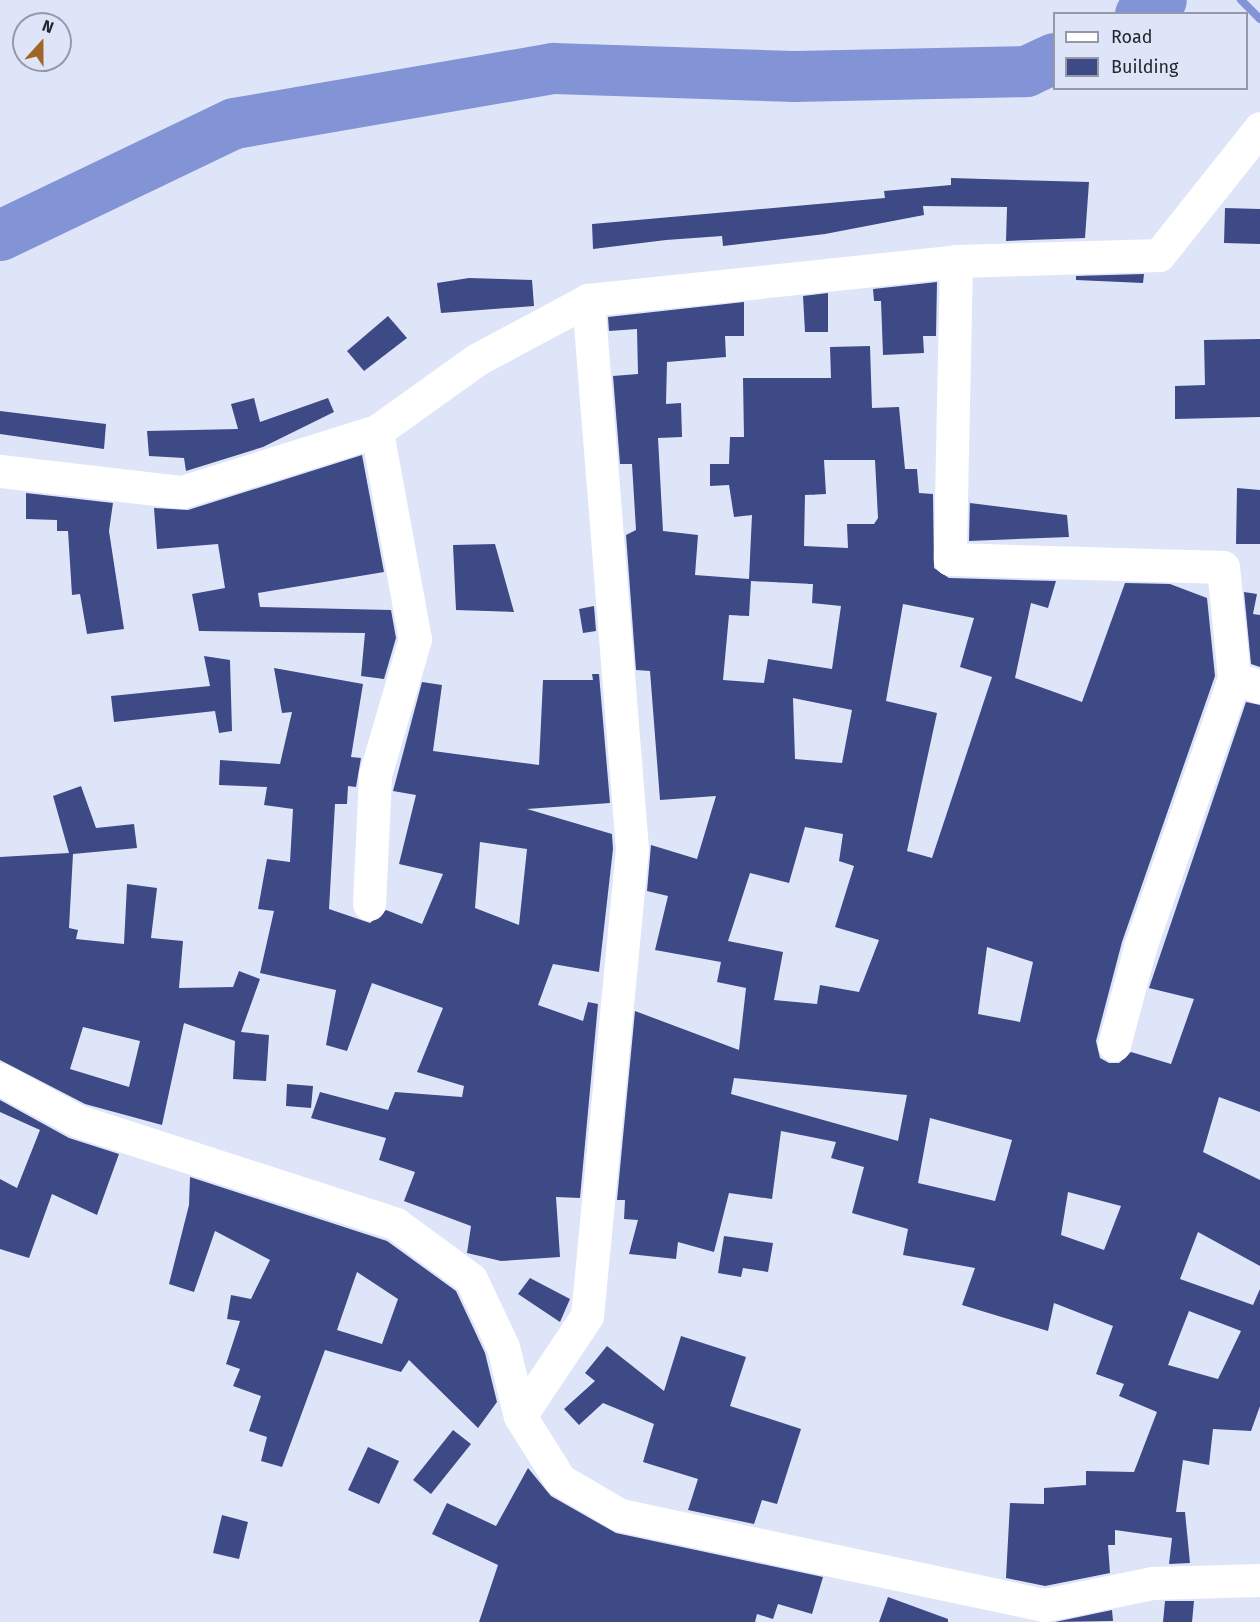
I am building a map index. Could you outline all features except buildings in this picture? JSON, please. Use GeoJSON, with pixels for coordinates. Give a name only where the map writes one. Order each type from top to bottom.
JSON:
{"type":"FeatureCollection","features":[{"type":"Feature","properties":{"kind":"street"},"geometry":{"type":"LineString","coordinates":[[0,471],[182,492],[377,431],[476,360],[588,300],[956,261],[1160,255],[1260,128]]}},
{"type":"Feature","properties":{"kind":"street"},"geometry":{"type":"LineString","coordinates":[[956,261],[950,559],[1223,567],[1247,683],[1140,947],[1114,1045]]}},
{"type":"Feature","properties":{"kind":"street"},"geometry":{"type":"LineString","coordinates":[[520,1416],[587,1316],[632,849],[588,300]]}},
{"type":"Feature","properties":{"kind":"street"},"geometry":{"type":"LineString","coordinates":[[369,904],[375,775],[415,639],[377,431]]}},
{"type":"Feature","properties":{"kind":"street"},"geometry":{"type":"LineString","coordinates":[[0,1079],[78,1121],[396,1224],[471,1279],[503,1347],[520,1416],[560,1480],[620,1515],[835,1564],[1045,1605],[1152,1582],[1260,1580]]}},
{"type":"Feature","properties":{"kind":"waterway"},"geometry":{"type":"LineString","coordinates":[[1143,12],[1161,0]]}},
{"type":"Feature","properties":{"kind":"waterway"},"geometry":{"type":"LineString","coordinates":[[1241,0],[1260,19]]}},
{"type":"Feature","properties":{"kind":"waterway"},"geometry":{"type":"LineString","coordinates":[[0,235],[234,123],[553,68],[794,76],[1026,71],[1053,58]]}}]}
